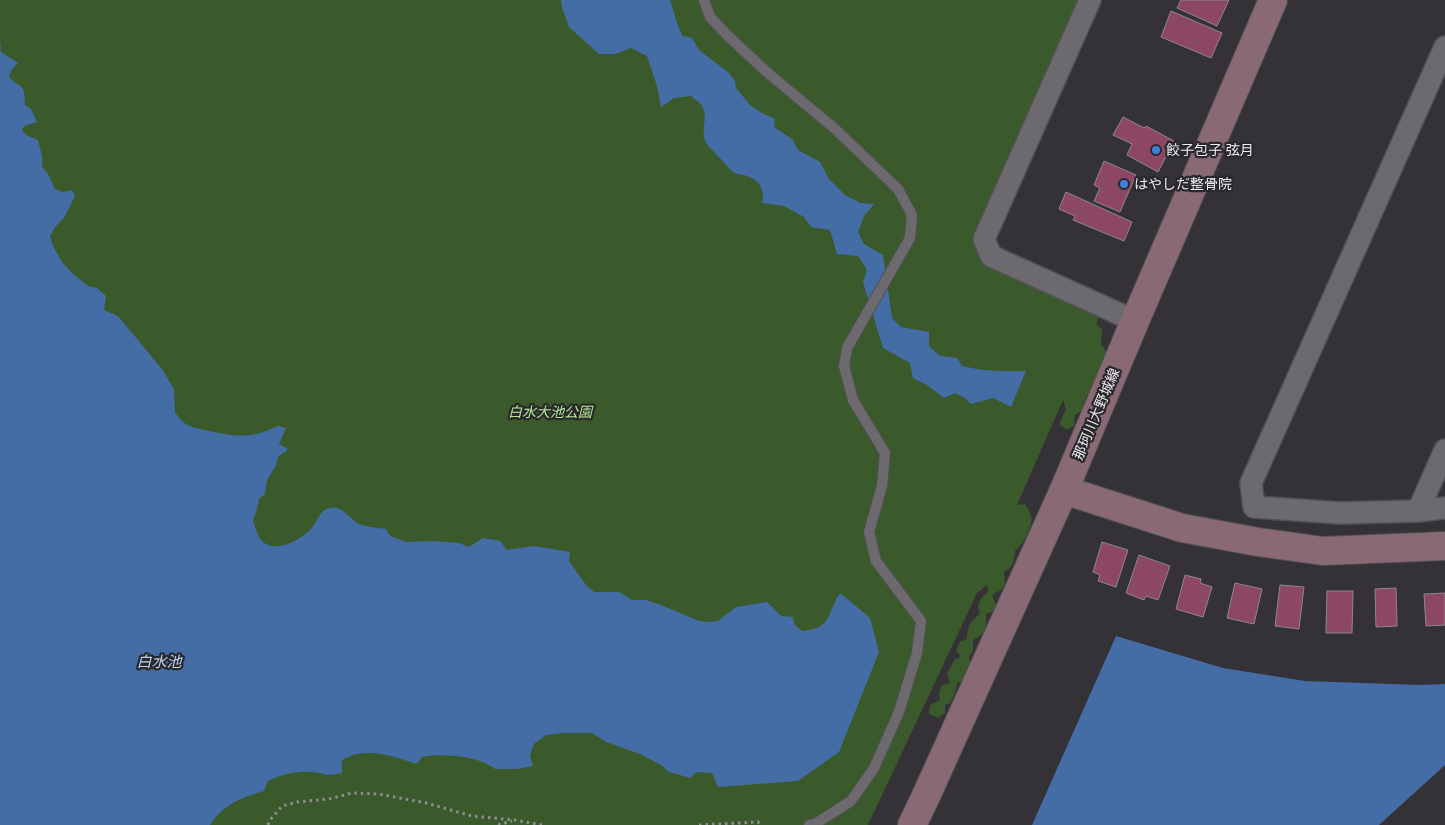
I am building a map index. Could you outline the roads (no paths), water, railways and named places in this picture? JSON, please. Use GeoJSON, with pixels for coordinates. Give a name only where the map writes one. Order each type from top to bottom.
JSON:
{"type":"FeatureCollection","features":[{"type":"Feature","properties":{"kind":"main road","name":"那珂川大野城線"},"geometry":{"type":"LineString","coordinates":[[912,825],[1064,490],[1274,0]]}},
{"type":"Feature","properties":{"kind":"main road"},"geometry":{"type":"LineString","coordinates":[[1064,490],[1182,528],[1258,542],[1323,551],[1445,546]]}},
{"type":"Feature","properties":{"kind":"street"},"geometry":{"type":"LineString","coordinates":[[1090,0],[984,239],[991,256],[1135,322]]}},
{"type":"Feature","properties":{"kind":"street"},"geometry":{"type":"LineString","coordinates":[[1445,47],[1250,484],[1254,507],[1341,513],[1418,511],[1445,508]]}},
{"type":"Feature","properties":{"kind":"street"},"geometry":{"type":"LineString","coordinates":[[1418,511],[1445,450]]}},
{"type":"Feature","properties":{"kind":"lane"},"geometry":{"type":"LineString","coordinates":[[704,0],[710,17],[728,36],[769,74],[834,128],[898,189],[912,215],[910,238],[847,348],[844,366],[853,400],[885,453],[882,486],[870,532],[876,562],[922,621],[917,653],[899,712],[874,768],[851,801],[815,824],[809,825]]}},
{"type":"Feature","properties":{"kind":"water"},"geometry":{"type":"Polygon","coordinates":[[[561,0],[670,0],[683,36],[692,38],[699,50],[729,73],[735,81],[736,88],[750,105],[775,119],[774,127],[793,140],[798,150],[820,162],[829,179],[845,195],[860,203],[874,204],[864,216],[858,232],[864,244],[883,255],[892,318],[901,327],[929,332],[929,346],[940,356],[957,358],[962,366],[994,371],[1026,371],[1011,407],[993,398],[971,404],[965,398],[955,393],[944,398],[927,385],[913,378],[910,363],[883,348],[863,282],[867,270],[858,256],[837,254],[830,230],[811,227],[804,217],[784,206],[762,203],[763,194],[761,186],[752,178],[733,172],[707,144],[704,138],[705,117],[700,103],[691,96],[674,98],[661,107],[657,86],[647,56],[631,48],[616,54],[599,54],[569,27],[561,0]]]}},
{"type":"Feature","properties":{"kind":"water","name":"白水池"},"geometry":{"type":"Polygon","coordinates":[[[0,40],[1,52],[18,63],[12,69],[9,76],[22,88],[25,105],[31,109],[37,122],[24,126],[22,130],[26,135],[38,140],[42,156],[42,167],[48,174],[55,189],[63,192],[72,190],[75,196],[64,218],[50,236],[62,262],[88,286],[97,288],[106,296],[104,310],[118,316],[162,369],[174,389],[175,413],[185,423],[219,433],[244,436],[278,426],[286,428],[279,444],[288,449],[278,457],[276,465],[267,480],[265,494],[259,499],[253,520],[257,534],[262,541],[267,545],[280,546],[294,541],[310,530],[323,511],[335,508],[342,510],[359,524],[386,529],[390,536],[406,542],[433,541],[459,543],[469,547],[483,538],[500,541],[507,550],[534,546],[570,552],[569,561],[586,585],[594,592],[619,592],[632,600],[646,600],[699,621],[718,621],[736,607],[767,602],[781,616],[793,617],[794,624],[802,631],[812,630],[824,623],[840,593],[870,618],[879,652],[839,752],[798,781],[718,787],[712,773],[697,772],[690,778],[669,772],[661,765],[640,754],[606,742],[592,733],[564,733],[546,735],[534,744],[530,755],[533,766],[517,769],[495,769],[470,758],[440,755],[422,757],[417,764],[380,754],[355,754],[342,760],[342,773],[329,775],[300,772],[283,775],[268,781],[264,791],[233,803],[221,812],[210,825],[0,825],[0,40]]]}},
{"type":"Feature","properties":{"kind":"water"},"geometry":{"type":"Polygon","coordinates":[[[1116,636],[1223,668],[1305,681],[1420,685],[1445,684],[1445,765],[1379,825],[1032,825],[1116,636]]]}},
{"type":"Feature","properties":{"kind":"place","name":"餃子包子 弦月"},"geometry":{"type":"Point","coordinates":[1156,150]}},
{"type":"Feature","properties":{"kind":"place","name":"はやしだ整骨院"},"geometry":{"type":"Point","coordinates":[1124,184]}},
{"type":"Feature","properties":{"kind":"park label","name":"白水大池公園"},"geometry":{"type":"Point","coordinates":[550,412]}}]}
